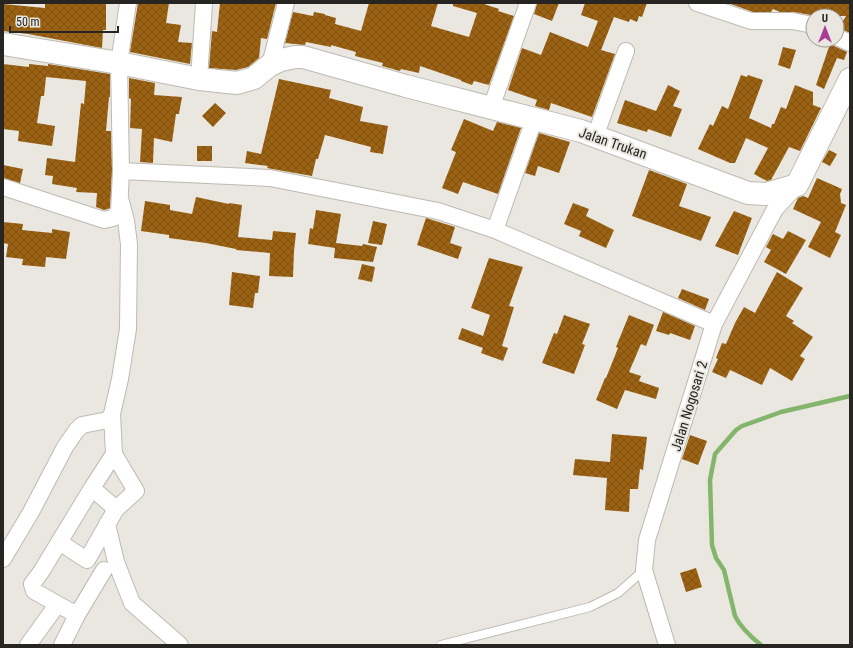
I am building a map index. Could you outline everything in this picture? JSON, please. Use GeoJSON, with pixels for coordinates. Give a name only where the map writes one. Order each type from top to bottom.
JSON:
{"type":"FeatureCollection","features":[{"type":"Feature","properties":{"kind":"street"},"geometry":{"type":"LineString","coordinates":[[3,187],[104,220],[113,218],[119,212],[121,171],[120,63],[128,3]]}},
{"type":"Feature","properties":{"kind":"street"},"geometry":{"type":"LineString","coordinates":[[199,79],[204,3]]}},
{"type":"Feature","properties":{"kind":"street"},"geometry":{"type":"LineString","coordinates":[[270,65],[286,3]]}},
{"type":"Feature","properties":{"kind":"street"},"geometry":{"type":"LineString","coordinates":[[491,108],[528,3]]}},
{"type":"Feature","properties":{"kind":"street"},"geometry":{"type":"LineString","coordinates":[[697,3],[751,21],[792,21],[805,23]]}},
{"type":"Feature","properties":{"kind":"street","name":"Jalan Trukan"},"geometry":{"type":"LineString","coordinates":[[3,44],[120,63],[199,79],[237,83],[254,78],[270,65],[281,60],[295,57],[311,59],[406,86],[581,131],[748,193],[766,194],[797,185]]}},
{"type":"Feature","properties":{"kind":"street"},"geometry":{"type":"LineString","coordinates":[[595,137],[626,51]]}},
{"type":"Feature","properties":{"kind":"street"},"geometry":{"type":"LineString","coordinates":[[797,185],[850,79]]}},
{"type":"Feature","properties":{"kind":"street"},"geometry":{"type":"LineString","coordinates":[[495,230],[534,120]]}},
{"type":"Feature","properties":{"kind":"street"},"geometry":{"type":"LineString","coordinates":[[121,171],[270,178],[438,211],[495,230],[714,324]]}},
{"type":"Feature","properties":{"kind":"street","name":"Jalan Nogosari 2"},"geometry":{"type":"LineString","coordinates":[[666,645],[644,570],[647,540],[714,324],[775,209],[797,185]]}},
{"type":"Feature","properties":{"kind":"street"},"geometry":{"type":"LineString","coordinates":[[87,560],[116,508],[136,491],[114,454],[112,414],[120,379],[127,336],[129,301],[128,231],[120,198]]}},
{"type":"Feature","properties":{"kind":"street"},"geometry":{"type":"LineString","coordinates":[[3,559],[31,512],[65,447],[76,430],[82,425],[108,420],[112,414]]}},
{"type":"Feature","properties":{"kind":"street"},"geometry":{"type":"LineString","coordinates":[[76,615],[56,605],[34,591],[32,584],[114,454]]}},
{"type":"Feature","properties":{"kind":"street"},"geometry":{"type":"LineString","coordinates":[[92,488],[116,508]]}},
{"type":"Feature","properties":{"kind":"street"},"geometry":{"type":"LineString","coordinates":[[107,524],[116,562],[132,603],[180,645]]}},
{"type":"Feature","properties":{"kind":"street"},"geometry":{"type":"LineString","coordinates":[[59,542],[123,581]]}},
{"type":"Feature","properties":{"kind":"street"},"geometry":{"type":"LineString","coordinates":[[62,645],[76,615],[104,570]]}},
{"type":"Feature","properties":{"kind":"street"},"geometry":{"type":"LineString","coordinates":[[28,645],[56,605]]}},
{"type":"Feature","properties":{"kind":"lane"},"geometry":{"type":"LineString","coordinates":[[441,645],[590,607],[618,593],[644,570]]}},
{"type":"Feature","properties":{"kind":"building"},"geometry":{"type":"Polygon","coordinates":[[[45,3],[106,3],[106,30],[103,30],[102,48],[28,34],[3,31],[3,4],[45,8],[45,3]]]}},
{"type":"Feature","properties":{"kind":"building"},"geometry":{"type":"Polygon","coordinates":[[[138,3],[169,3],[166,23],[181,25],[178,42],[192,43],[190,64],[130,52],[138,3]]]}},
{"type":"Feature","properties":{"kind":"building"},"geometry":{"type":"Polygon","coordinates":[[[220,3],[276,3],[267,39],[261,38],[259,58],[248,67],[236,70],[209,68],[212,31],[217,32],[220,3]]]}},
{"type":"Feature","properties":{"kind":"building"},"geometry":{"type":"Polygon","coordinates":[[[369,3],[438,3],[431,26],[469,37],[477,13],[453,6],[453,3],[481,3],[499,9],[498,11],[514,16],[489,85],[474,81],[472,85],[420,66],[419,73],[401,69],[400,71],[382,66],[383,63],[355,56],[356,52],[331,45],[331,47],[306,42],[305,45],[285,43],[293,12],[313,16],[314,12],[325,14],[336,18],[335,24],[361,31],[369,3]]]}},
{"type":"Feature","properties":{"kind":"building"},"geometry":{"type":"Polygon","coordinates":[[[537,3],[559,3],[552,21],[534,14],[537,3]]]}},
{"type":"Feature","properties":{"kind":"building"},"geometry":{"type":"Polygon","coordinates":[[[585,3],[647,3],[642,17],[639,16],[637,22],[630,19],[629,22],[614,17],[601,50],[615,54],[592,117],[551,103],[549,110],[535,106],[537,100],[508,90],[522,48],[541,55],[550,32],[588,47],[598,21],[581,15],[585,3]]]}},
{"type":"Feature","properties":{"kind":"building"},"geometry":{"type":"Polygon","coordinates":[[[728,3],[850,3],[850,33],[845,31],[845,8],[805,8],[805,14],[780,12],[773,9],[771,12],[753,12],[728,3]]]}},
{"type":"Feature","properties":{"kind":"building"},"geometry":{"type":"Polygon","coordinates":[[[783,47],[796,50],[790,69],[778,65],[783,47]]]}},
{"type":"Feature","properties":{"kind":"building"},"geometry":{"type":"Polygon","coordinates":[[[829,48],[838,48],[847,52],[844,60],[837,58],[824,89],[816,85],[829,48]]]}},
{"type":"Feature","properties":{"kind":"building"},"geometry":{"type":"Polygon","coordinates":[[[3,64],[29,67],[29,64],[48,66],[48,64],[110,74],[110,97],[106,131],[111,131],[112,171],[110,208],[104,210],[96,207],[97,193],[76,192],[77,188],[52,184],[53,176],[45,175],[47,158],[75,162],[81,103],[84,104],[86,81],[46,77],[44,96],[41,96],[37,123],[55,126],[52,146],[18,141],[19,131],[3,129],[3,64]]]}},
{"type":"Feature","properties":{"kind":"building"},"geometry":{"type":"Polygon","coordinates":[[[741,75],[747,77],[748,75],[763,80],[749,118],[771,128],[781,107],[786,109],[795,85],[813,92],[813,105],[821,108],[800,151],[789,147],[771,180],[767,181],[754,174],[768,148],[746,138],[735,163],[730,163],[698,149],[710,124],[713,126],[722,106],[728,109],[741,75]]]}},
{"type":"Feature","properties":{"kind":"building"},"geometry":{"type":"Polygon","coordinates":[[[129,78],[155,83],[154,95],[182,97],[179,114],[176,114],[172,142],[154,138],[153,163],[140,162],[142,129],[130,128],[131,99],[129,98],[129,78]]]}},
{"type":"Feature","properties":{"kind":"building"},"geometry":{"type":"Polygon","coordinates":[[[279,79],[331,90],[329,98],[363,107],[360,121],[388,126],[383,154],[370,152],[371,147],[325,135],[318,159],[316,159],[312,176],[267,168],[268,166],[245,163],[247,151],[261,154],[279,79]]]}},
{"type":"Feature","properties":{"kind":"building"},"geometry":{"type":"Polygon","coordinates":[[[668,85],[680,91],[673,106],[682,109],[671,137],[648,129],[647,132],[617,123],[625,100],[656,111],[668,85]]]}},
{"type":"Feature","properties":{"kind":"building"},"geometry":{"type":"Polygon","coordinates":[[[215,103],[226,113],[213,127],[202,116],[215,103]]]}},
{"type":"Feature","properties":{"kind":"building"},"geometry":{"type":"Polygon","coordinates":[[[464,119],[493,131],[497,122],[521,128],[498,194],[463,182],[458,194],[442,188],[456,152],[451,150],[464,119]]]}},
{"type":"Feature","properties":{"kind":"building"},"geometry":{"type":"Polygon","coordinates":[[[539,133],[570,142],[559,173],[538,166],[535,176],[525,173],[539,133]]]}},
{"type":"Feature","properties":{"kind":"building"},"geometry":{"type":"Polygon","coordinates":[[[197,146],[212,146],[212,161],[197,161],[197,146]]]}},
{"type":"Feature","properties":{"kind":"building"},"geometry":{"type":"Polygon","coordinates":[[[829,150],[837,154],[830,166],[822,162],[829,150]]]}},
{"type":"Feature","properties":{"kind":"building"},"geometry":{"type":"Polygon","coordinates":[[[3,165],[23,169],[20,183],[3,178],[3,165]]]}},
{"type":"Feature","properties":{"kind":"building"},"geometry":{"type":"Polygon","coordinates":[[[649,170],[687,184],[679,206],[711,217],[701,241],[632,216],[649,170]]]}},
{"type":"Feature","properties":{"kind":"building"},"geometry":{"type":"Polygon","coordinates":[[[817,178],[842,189],[840,194],[841,203],[846,205],[835,232],[841,235],[830,258],[808,247],[821,222],[793,209],[798,198],[803,196],[808,198],[817,178]]]}},
{"type":"Feature","properties":{"kind":"building"},"geometry":{"type":"Polygon","coordinates":[[[196,197],[229,204],[242,205],[238,237],[272,240],[273,231],[296,233],[293,277],[269,276],[270,253],[236,250],[206,243],[169,238],[169,235],[141,231],[145,201],[170,205],[170,210],[192,214],[196,197]]]}},
{"type":"Feature","properties":{"kind":"building"},"geometry":{"type":"Polygon","coordinates":[[[573,203],[589,209],[586,216],[614,230],[606,248],[579,236],[581,231],[564,224],[573,203]]]}},
{"type":"Feature","properties":{"kind":"building"},"geometry":{"type":"Polygon","coordinates":[[[316,210],[341,214],[336,243],[362,246],[363,244],[377,247],[373,262],[334,258],[335,248],[308,244],[310,228],[313,229],[316,210]]]}},
{"type":"Feature","properties":{"kind":"building"},"geometry":{"type":"Polygon","coordinates":[[[734,211],[752,218],[738,255],[715,246],[734,211]]]}},
{"type":"Feature","properties":{"kind":"building"},"geometry":{"type":"Polygon","coordinates":[[[426,218],[455,227],[450,243],[462,247],[458,259],[417,245],[426,218]]]}},
{"type":"Feature","properties":{"kind":"building"},"geometry":{"type":"Polygon","coordinates":[[[373,221],[387,224],[382,245],[368,243],[373,221]]]}},
{"type":"Feature","properties":{"kind":"building"},"geometry":{"type":"Polygon","coordinates":[[[3,222],[23,224],[22,230],[52,233],[52,229],[70,232],[66,259],[46,257],[45,267],[22,265],[23,259],[6,257],[8,244],[3,243],[3,222]]]}},
{"type":"Feature","properties":{"kind":"building"},"geometry":{"type":"Polygon","coordinates":[[[788,231],[806,240],[786,274],[764,262],[771,250],[766,247],[773,234],[783,239],[788,231]]]}},
{"type":"Feature","properties":{"kind":"building"},"geometry":{"type":"Polygon","coordinates":[[[489,258],[523,267],[509,306],[514,307],[502,346],[508,348],[503,361],[481,353],[483,348],[458,339],[462,328],[483,336],[490,315],[471,308],[489,258]]]}},
{"type":"Feature","properties":{"kind":"building"},"geometry":{"type":"Polygon","coordinates":[[[362,264],[375,267],[372,282],[358,279],[362,264]]]}},
{"type":"Feature","properties":{"kind":"building"},"geometry":{"type":"Polygon","coordinates":[[[232,272],[260,276],[258,293],[255,293],[253,308],[229,305],[232,272]]]}},
{"type":"Feature","properties":{"kind":"building"},"geometry":{"type":"Polygon","coordinates":[[[777,272],[803,288],[786,316],[794,321],[792,323],[813,337],[800,356],[805,359],[792,381],[770,368],[762,385],[730,370],[726,378],[712,372],[718,359],[716,358],[722,343],[726,344],[744,307],[755,313],[777,272]]]}},
{"type":"Feature","properties":{"kind":"building"},"geometry":{"type":"Polygon","coordinates":[[[682,289],[709,299],[705,310],[678,298],[682,289]]]}},
{"type":"Feature","properties":{"kind":"building"},"geometry":{"type":"Polygon","coordinates":[[[663,312],[695,326],[690,340],[670,333],[669,335],[656,331],[663,312]]]}},
{"type":"Feature","properties":{"kind":"building"},"geometry":{"type":"Polygon","coordinates":[[[564,315],[590,324],[582,344],[585,345],[574,374],[542,363],[554,333],[557,334],[564,315]]]}},
{"type":"Feature","properties":{"kind":"building"},"geometry":{"type":"Polygon","coordinates":[[[629,315],[654,325],[646,346],[641,344],[629,372],[641,376],[639,381],[659,388],[656,399],[625,390],[617,409],[596,400],[618,348],[616,347],[629,315]]]}},
{"type":"Feature","properties":{"kind":"building"},"geometry":{"type":"Polygon","coordinates":[[[612,434],[647,437],[643,470],[640,469],[638,489],[630,489],[629,512],[605,510],[607,478],[573,475],[575,459],[610,462],[612,434]]]}},
{"type":"Feature","properties":{"kind":"building"},"geometry":{"type":"Polygon","coordinates":[[[690,435],[707,441],[698,465],[682,459],[690,435]]]}},
{"type":"Feature","properties":{"kind":"building"},"geometry":{"type":"Polygon","coordinates":[[[696,568],[702,587],[686,592],[680,573],[696,568]]]}},
{"type":"Feature","properties":{"kind":"waterway"},"geometry":{"type":"LineString","coordinates":[[761,645],[746,632],[735,616],[724,570],[716,558],[712,545],[710,480],[715,454],[736,430],[742,426],[781,412],[850,396]]}}]}
